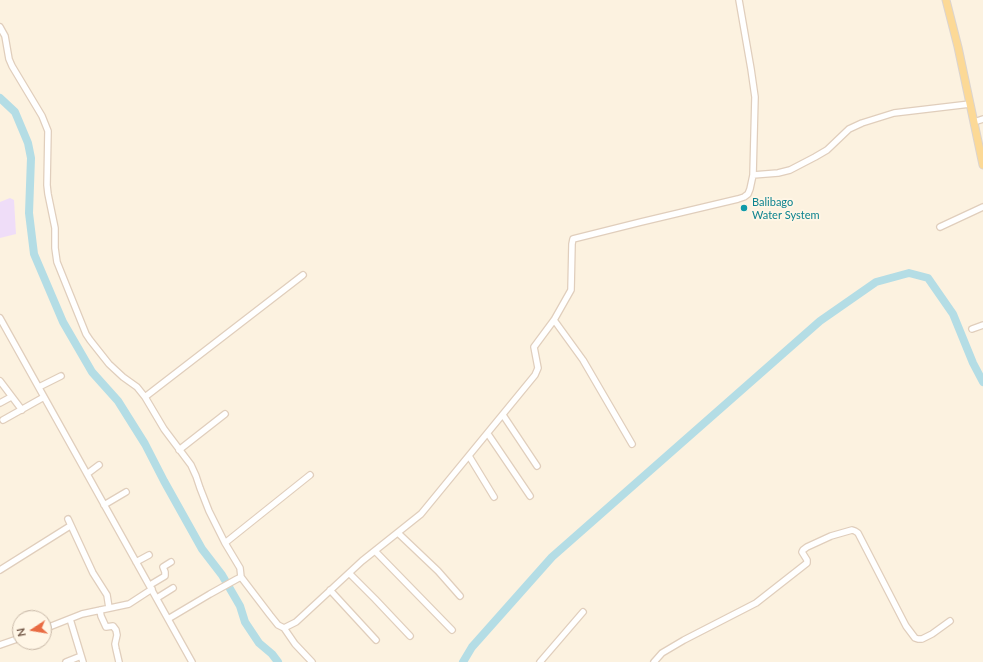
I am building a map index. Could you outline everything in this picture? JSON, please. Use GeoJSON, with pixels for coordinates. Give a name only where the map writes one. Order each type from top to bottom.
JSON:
{"type":"FeatureCollection","features":[{"type":"Feature","properties":{"kind":"main road"},"geometry":{"type":"LineString","coordinates":[[946,0],[983,165]]}},
{"type":"Feature","properties":{"kind":"street"},"geometry":{"type":"LineString","coordinates":[[284,628],[296,622],[349,573],[424,510],[537,373],[538,368],[534,347],[554,320],[571,290],[573,240],[744,197],[748,194],[753,175],[755,97],[739,0]]}},
{"type":"Feature","properties":{"kind":"street"},"geometry":{"type":"LineString","coordinates":[[0,27],[5,36],[9,59],[12,66],[42,116],[48,131],[47,185],[55,228],[57,262],[82,324],[90,340],[110,364],[123,377],[137,387],[145,397],[164,429],[191,465],[203,496],[225,542],[240,568],[242,577],[272,618],[278,625],[284,628],[295,644],[312,662]]}},
{"type":"Feature","properties":{"kind":"street"},"geometry":{"type":"LineString","coordinates":[[753,175],[778,173],[790,170],[827,150],[849,129],[862,123],[894,113],[970,104]]}},
{"type":"Feature","properties":{"kind":"street"},"geometry":{"type":"LineString","coordinates":[[974,122],[983,119]]}},
{"type":"Feature","properties":{"kind":"street"},"geometry":{"type":"LineString","coordinates":[[940,227],[983,207]]}},
{"type":"Feature","properties":{"kind":"street"},"geometry":{"type":"LineString","coordinates":[[145,397],[303,275]]}},
{"type":"Feature","properties":{"kind":"street"},"geometry":{"type":"LineString","coordinates":[[0,318],[192,662]]}},
{"type":"Feature","properties":{"kind":"street"},"geometry":{"type":"LineString","coordinates":[[554,320],[583,360],[632,444]]}},
{"type":"Feature","properties":{"kind":"street"},"geometry":{"type":"LineString","coordinates":[[972,329],[983,325]]}},
{"type":"Feature","properties":{"kind":"street"},"geometry":{"type":"LineString","coordinates":[[39,387],[61,376]]}},
{"type":"Feature","properties":{"kind":"street"},"geometry":{"type":"LineString","coordinates":[[0,381],[22,410]]}},
{"type":"Feature","properties":{"kind":"street"},"geometry":{"type":"LineString","coordinates":[[0,403],[12,397]]}},
{"type":"Feature","properties":{"kind":"street"},"geometry":{"type":"LineString","coordinates":[[3,420],[44,397]]}},
{"type":"Feature","properties":{"kind":"street"},"geometry":{"type":"LineString","coordinates":[[179,450],[225,414]]}},
{"type":"Feature","properties":{"kind":"street"},"geometry":{"type":"LineString","coordinates":[[503,415],[537,466]]}},
{"type":"Feature","properties":{"kind":"street"},"geometry":{"type":"LineString","coordinates":[[488,434],[530,496]]}},
{"type":"Feature","properties":{"kind":"street"},"geometry":{"type":"LineString","coordinates":[[469,456],[494,497]]}},
{"type":"Feature","properties":{"kind":"street"},"geometry":{"type":"LineString","coordinates":[[87,474],[99,465]]}},
{"type":"Feature","properties":{"kind":"street"},"geometry":{"type":"LineString","coordinates":[[225,542],[310,475]]}},
{"type":"Feature","properties":{"kind":"street"},"geometry":{"type":"LineString","coordinates":[[104,505],[126,492]]}},
{"type":"Feature","properties":{"kind":"street"},"geometry":{"type":"LineString","coordinates":[[68,519],[93,573],[107,595],[109,608]]}},
{"type":"Feature","properties":{"kind":"street"},"geometry":{"type":"LineString","coordinates":[[0,570],[70,526]]}},
{"type":"Feature","properties":{"kind":"street"},"geometry":{"type":"LineString","coordinates":[[654,662],[662,653],[684,640],[756,604],[807,564],[807,560],[802,552],[806,547],[830,536],[852,530],[858,533],[906,626],[915,638],[922,639],[932,634],[950,621]]}},
{"type":"Feature","properties":{"kind":"street"},"geometry":{"type":"LineString","coordinates":[[398,533],[438,571],[460,596]]}},
{"type":"Feature","properties":{"kind":"street"},"geometry":{"type":"LineString","coordinates":[[375,551],[452,630]]}},
{"type":"Feature","properties":{"kind":"street"},"geometry":{"type":"LineString","coordinates":[[136,562],[149,555]]}},
{"type":"Feature","properties":{"kind":"street"},"geometry":{"type":"LineString","coordinates":[[52,626],[82,614],[130,604],[166,576],[163,567],[171,562]]}},
{"type":"Feature","properties":{"kind":"street"},"geometry":{"type":"LineString","coordinates":[[349,573],[410,636]]}},
{"type":"Feature","properties":{"kind":"street"},"geometry":{"type":"LineString","coordinates":[[168,619],[221,587],[242,577]]}},
{"type":"Feature","properties":{"kind":"street"},"geometry":{"type":"LineString","coordinates":[[157,598],[174,588]]}},
{"type":"Feature","properties":{"kind":"street"},"geometry":{"type":"LineString","coordinates":[[330,590],[376,640]]}},
{"type":"Feature","properties":{"kind":"street"},"geometry":{"type":"LineString","coordinates":[[100,610],[106,627],[113,626],[116,630],[116,649],[120,662]]}},
{"type":"Feature","properties":{"kind":"street"},"geometry":{"type":"LineString","coordinates":[[540,662],[583,612]]}},
{"type":"Feature","properties":{"kind":"street"},"geometry":{"type":"LineString","coordinates":[[66,662],[82,659],[70,619]]}},
{"type":"Feature","properties":{"kind":"street"},"geometry":{"type":"LineString","coordinates":[[0,645],[12,641]]}},
{"type":"Feature","properties":{"kind":"shaded area"},"geometry":{"type":"Polygon","coordinates":[[[10,198],[14,200],[16,234],[0,238],[0,202],[10,198]]]}},
{"type":"Feature","properties":{"kind":"waterway"},"geometry":{"type":"LineString","coordinates":[[0,98],[15,112],[28,143],[31,158],[29,213],[34,254],[63,322],[92,372],[118,401],[145,444],[202,549],[222,575],[240,606],[245,622],[259,643],[272,654],[278,662]]}},
{"type":"Feature","properties":{"kind":"waterway"},"geometry":{"type":"LineString","coordinates":[[463,662],[472,647],[552,557],[820,321],[876,282],[909,273],[928,278],[953,314],[973,363],[983,382]]}},
{"type":"Feature","properties":{"kind":"place","name":"Balibago Water System"},"geometry":{"type":"Point","coordinates":[744,208]}}]}
